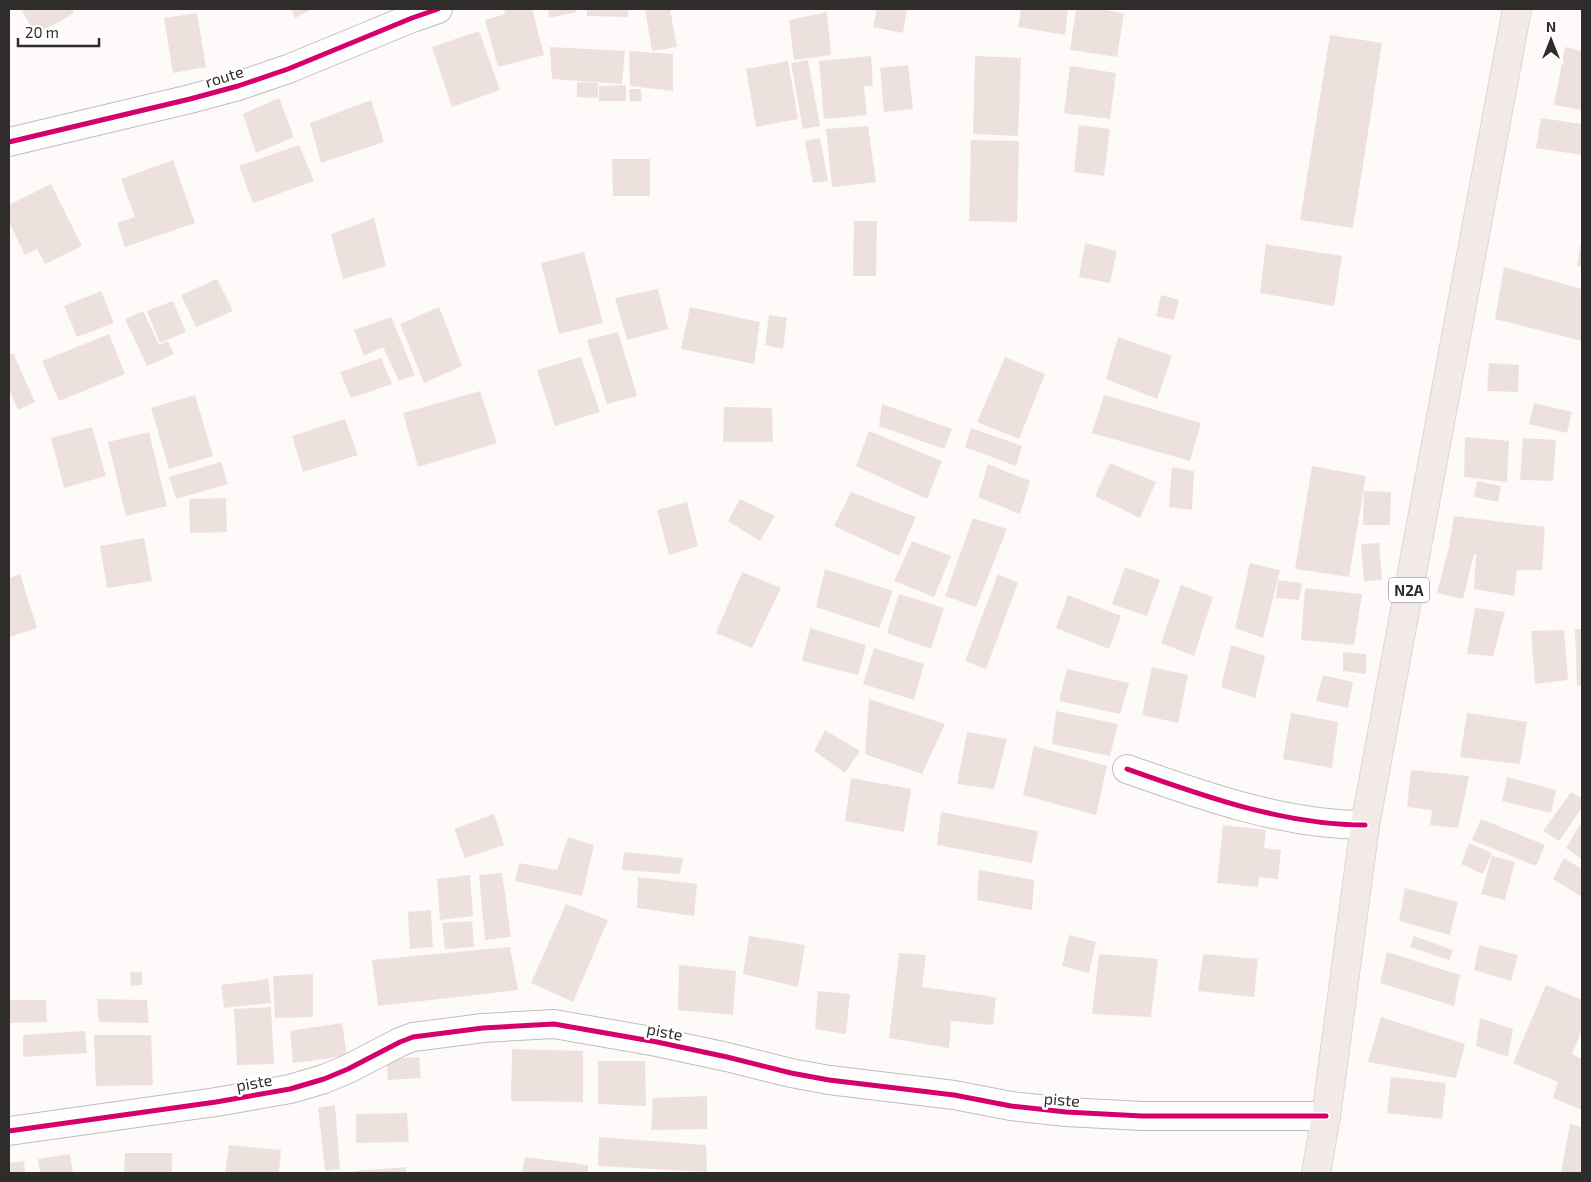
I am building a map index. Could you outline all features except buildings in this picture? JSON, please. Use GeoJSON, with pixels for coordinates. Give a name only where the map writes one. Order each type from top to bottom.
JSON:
{"type":"FeatureCollection","features":[{"type":"Feature","properties":{"kind":"highway","name":"N2A"},"geometry":{"type":"LineString","coordinates":[[1316,1173],[1326,1116],[1365,825],[1517,9]]}},
{"type":"Feature","properties":{"kind":"street","name":"route"},"geometry":{"type":"LineString","coordinates":[[9,142],[238,86],[288,69],[438,9]]}},
{"type":"Feature","properties":{"kind":"street"},"geometry":{"type":"LineString","coordinates":[[1127,769],[1183,789],[1272,814],[1315,821],[1365,825]]}},
{"type":"Feature","properties":{"kind":"street","name":"piste"},"geometry":{"type":"LineString","coordinates":[[9,1131],[216,1102],[290,1089],[324,1079],[413,1037],[483,1028],[554,1024],[657,1042],[829,1080],[954,1096],[1011,1106],[1066,1112],[1142,1116],[1326,1116]]}},
{"type":"Feature","properties":{"kind":"cycle path"},"geometry":{"type":"LineString","coordinates":[[9,142],[238,86],[288,69],[438,9]]}},
{"type":"Feature","properties":{"kind":"cycle path"},"geometry":{"type":"LineString","coordinates":[[1127,769],[1214,799],[1244,807],[1304,820],[1365,825]]}},
{"type":"Feature","properties":{"kind":"cycle path"},"geometry":{"type":"LineString","coordinates":[[9,1131],[216,1102],[290,1089],[324,1079],[348,1069],[413,1037],[483,1028],[554,1024],[657,1042],[829,1080],[954,1095],[1011,1106],[1066,1112],[1142,1116],[1326,1116]]}}]}
